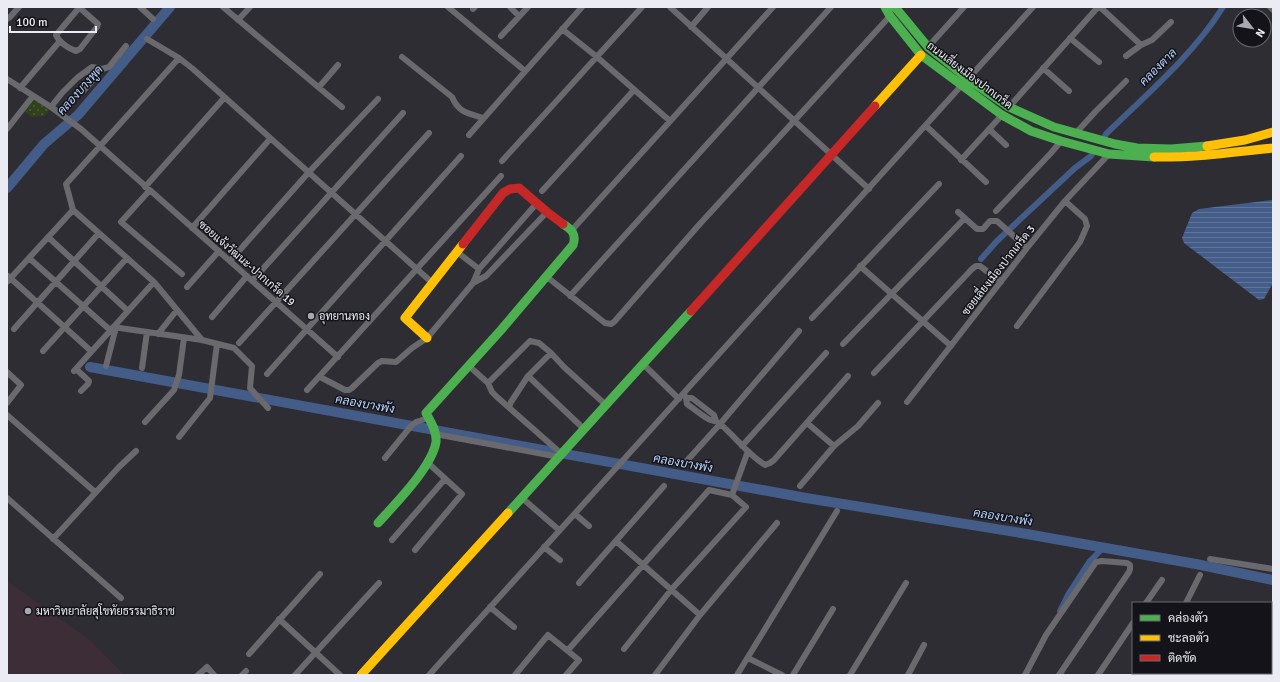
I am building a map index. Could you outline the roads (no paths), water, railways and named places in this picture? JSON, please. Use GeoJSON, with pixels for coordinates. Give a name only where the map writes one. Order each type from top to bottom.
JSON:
{"type":"FeatureCollection","features":[{"type":"Feature","properties":{"kind":"street"},"geometry":{"type":"LineString","coordinates":[[7,19],[19,7]]}},
{"type":"Feature","properties":{"kind":"street"},"geometry":{"type":"LineString","coordinates":[[140,7],[153,18]]}},
{"type":"Feature","properties":{"kind":"street"},"geometry":{"type":"LineString","coordinates":[[223,7],[342,107]]}},
{"type":"Feature","properties":{"kind":"street"},"geometry":{"type":"LineString","coordinates":[[238,20],[250,7]]}},
{"type":"Feature","properties":{"kind":"street"},"geometry":{"type":"LineString","coordinates":[[448,7],[525,71]]}},
{"type":"Feature","properties":{"kind":"street"},"geometry":{"type":"LineString","coordinates":[[510,7],[519,16]]}},
{"type":"Feature","properties":{"kind":"street"},"geometry":{"type":"LineString","coordinates":[[501,36],[528,7]]}},
{"type":"Feature","properties":{"kind":"street"},"geometry":{"type":"LineString","coordinates":[[469,135],[582,7]]}},
{"type":"Feature","properties":{"kind":"street"},"geometry":{"type":"LineString","coordinates":[[502,161],[642,7]]}},
{"type":"Feature","properties":{"kind":"street"},"geometry":{"type":"LineString","coordinates":[[670,7],[869,189]]}},
{"type":"Feature","properties":{"kind":"street"},"geometry":{"type":"LineString","coordinates":[[691,26],[708,7]]}},
{"type":"Feature","properties":{"kind":"street"},"geometry":{"type":"LineString","coordinates":[[572,230],[773,7]]}},
{"type":"Feature","properties":{"kind":"street"},"geometry":{"type":"LineString","coordinates":[[570,296],[831,7]]}},
{"type":"Feature","properties":{"kind":"street","name":"ถนนเลี่ยงเมืองปากเกร็ด"},"geometry":{"type":"LineString","coordinates":[[885,7],[890,16],[921,54],[1002,115],[1031,131],[1060,141],[1109,154],[1133,156],[1172,157],[1273,148]]}},
{"type":"Feature","properties":{"kind":"street","name":"ถนนเลี่ยงเมืองปากเกร็ด"},"geometry":{"type":"LineString","coordinates":[[896,7],[928,47],[968,79],[1009,107],[1054,127],[1075,134],[1137,148],[1171,149],[1245,140],[1273,132]]}},
{"type":"Feature","properties":{"kind":"street"},"geometry":{"type":"LineString","coordinates":[[928,47],[964,7]]}},
{"type":"Feature","properties":{"kind":"street"},"geometry":{"type":"LineString","coordinates":[[968,79],[1033,7]]}},
{"type":"Feature","properties":{"kind":"street"},"geometry":{"type":"LineString","coordinates":[[1009,107],[1099,7],[1140,45]]}},
{"type":"Feature","properties":{"kind":"street"},"geometry":{"type":"LineString","coordinates":[[1270,7],[1273,10]]}},
{"type":"Feature","properties":{"kind":"street"},"geometry":{"type":"LineString","coordinates":[[78,9],[81,9],[98,24],[76,52],[60,41],[56,37],[57,34],[78,9]]}},
{"type":"Feature","properties":{"kind":"street"},"geometry":{"type":"LineString","coordinates":[[547,277],[605,323],[610,324],[614,322],[890,16]]}},
{"type":"Feature","properties":{"kind":"street"},"geometry":{"type":"LineString","coordinates":[[1126,56],[1140,45],[1152,40],[1171,22]]}},
{"type":"Feature","properties":{"kind":"street"},"geometry":{"type":"LineString","coordinates":[[562,29],[597,57],[670,121]]}},
{"type":"Feature","properties":{"kind":"street"},"geometry":{"type":"LineString","coordinates":[[1070,38],[1099,62]]}},
{"type":"Feature","properties":{"kind":"street"},"geometry":{"type":"LineString","coordinates":[[147,39],[179,58],[428,279]]}},
{"type":"Feature","properties":{"kind":"street"},"geometry":{"type":"LineString","coordinates":[[20,88],[60,41]]}},
{"type":"Feature","properties":{"kind":"street"},"geometry":{"type":"LineString","coordinates":[[51,107],[77,78],[92,67],[102,69],[109,67],[126,46]]}},
{"type":"Feature","properties":{"kind":"street"},"geometry":{"type":"LineString","coordinates":[[361,675],[522,498],[558,453],[584,429],[606,405],[921,54]]}},
{"type":"Feature","properties":{"kind":"street"},"geometry":{"type":"LineString","coordinates":[[402,56],[452,97],[456,106],[462,111],[483,118]]}},
{"type":"Feature","properties":{"kind":"street"},"geometry":{"type":"LineString","coordinates":[[179,58],[66,184],[73,210],[154,282],[202,340]]}},
{"type":"Feature","properties":{"kind":"street"},"geometry":{"type":"LineString","coordinates":[[319,87],[338,65]]}},
{"type":"Feature","properties":{"kind":"street"},"geometry":{"type":"LineString","coordinates":[[1044,68],[1069,91]]}},
{"type":"Feature","properties":{"kind":"street"},"geometry":{"type":"LineString","coordinates":[[84,90],[92,81],[93,76],[88,70]]}},
{"type":"Feature","properties":{"kind":"street","name":"ซอยแจ้งวัฒนะ-ปากเกร็ด 19"},"geometry":{"type":"LineString","coordinates":[[7,79],[51,107],[81,129],[99,147],[338,357]]}},
{"type":"Feature","properties":{"kind":"street"},"geometry":{"type":"LineString","coordinates":[[1075,134],[1126,81]]}},
{"type":"Feature","properties":{"kind":"street"},"geometry":{"type":"LineString","coordinates":[[429,675],[559,530],[679,400],[685,396],[962,86]]}},
{"type":"Feature","properties":{"kind":"street"},"geometry":{"type":"LineString","coordinates":[[542,191],[634,90]]}},
{"type":"Feature","properties":{"kind":"street"},"geometry":{"type":"LineString","coordinates":[[7,129],[33,96]]}},
{"type":"Feature","properties":{"kind":"street"},"geometry":{"type":"LineString","coordinates":[[182,274],[121,222],[224,98]]}},
{"type":"Feature","properties":{"kind":"street"},"geometry":{"type":"LineString","coordinates":[[230,261],[309,172],[378,99]]}},
{"type":"Feature","properties":{"kind":"street"},"geometry":{"type":"LineString","coordinates":[[252,281],[403,113]]}},
{"type":"Feature","properties":{"kind":"street"},"geometry":{"type":"LineString","coordinates":[[961,160],[1002,115]]}},
{"type":"Feature","properties":{"kind":"street"},"geometry":{"type":"LineString","coordinates":[[926,126],[986,182]]}},
{"type":"Feature","properties":{"kind":"street"},"geometry":{"type":"LineString","coordinates":[[989,129],[1006,145]]}},
{"type":"Feature","properties":{"kind":"street"},"geometry":{"type":"LineString","coordinates":[[239,343],[429,133]]}},
{"type":"Feature","properties":{"kind":"street"},"geometry":{"type":"LineString","coordinates":[[1245,140],[1273,137]]}},
{"type":"Feature","properties":{"kind":"street"},"geometry":{"type":"LineString","coordinates":[[192,228],[270,139]]}},
{"type":"Feature","properties":{"kind":"street"},"geometry":{"type":"LineString","coordinates":[[996,211],[1051,153],[1060,141]]}},
{"type":"Feature","properties":{"kind":"street"},"geometry":{"type":"LineString","coordinates":[[1251,150],[1273,145]]}},
{"type":"Feature","properties":{"kind":"street","name":"ซอยเลี่ยงเมืองปากเกร็ด 3"},"geometry":{"type":"LineString","coordinates":[[907,402],[1065,201],[1109,154]]}},
{"type":"Feature","properties":{"kind":"street"},"geometry":{"type":"LineString","coordinates":[[267,374],[461,156]]}},
{"type":"Feature","properties":{"kind":"street"},"geometry":{"type":"LineString","coordinates":[[307,390],[501,176]]}},
{"type":"Feature","properties":{"kind":"street"},"geometry":{"type":"LineString","coordinates":[[812,318],[939,184]]}},
{"type":"Feature","properties":{"kind":"street"},"geometry":{"type":"LineString","coordinates":[[378,523],[428,463],[436,442],[434,427],[426,413],[547,277],[573,245],[575,240],[572,230],[547,212],[519,188],[509,188],[503,193],[405,318],[427,338]]}},
{"type":"Feature","properties":{"kind":"street"},"geometry":{"type":"LineString","coordinates":[[1017,326],[1080,242],[1088,226],[1085,219],[1065,201]]}},
{"type":"Feature","properties":{"kind":"street"},"geometry":{"type":"LineString","coordinates":[[322,378],[345,390],[349,390],[378,362],[396,362],[412,348],[427,338],[473,283],[479,269],[537,203]]}},
{"type":"Feature","properties":{"kind":"street"},"geometry":{"type":"LineString","coordinates":[[73,210],[8,279],[91,351]]}},
{"type":"Feature","properties":{"kind":"street"},"geometry":{"type":"LineString","coordinates":[[473,283],[486,276],[547,212]]}},
{"type":"Feature","properties":{"kind":"street"},"geometry":{"type":"LineString","coordinates":[[958,212],[964,219],[977,229],[983,229],[990,221],[997,221],[1027,248]]}},
{"type":"Feature","properties":{"kind":"street"},"geometry":{"type":"LineString","coordinates":[[843,344],[964,219]]}},
{"type":"Feature","properties":{"kind":"street"},"geometry":{"type":"LineString","coordinates":[[14,329],[99,233]]}},
{"type":"Feature","properties":{"kind":"street"},"geometry":{"type":"LineString","coordinates":[[48,237],[128,311]]}},
{"type":"Feature","properties":{"kind":"street"},"geometry":{"type":"LineString","coordinates":[[188,287],[219,251]]}},
{"type":"Feature","properties":{"kind":"street"},"geometry":{"type":"LineString","coordinates":[[457,252],[479,269]]}},
{"type":"Feature","properties":{"kind":"street"},"geometry":{"type":"LineString","coordinates":[[29,258],[83,306],[113,328],[202,340],[234,348],[252,366],[250,388],[268,408]]}},
{"type":"Feature","properties":{"kind":"street"},"geometry":{"type":"LineString","coordinates":[[43,351],[127,258]]}},
{"type":"Feature","properties":{"kind":"street"},"geometry":{"type":"LineString","coordinates":[[860,266],[951,346]]}},
{"type":"Feature","properties":{"kind":"street"},"geometry":{"type":"LineString","coordinates":[[874,373],[922,320],[976,266],[980,266],[1001,282]]}},
{"type":"Feature","properties":{"kind":"street"},"geometry":{"type":"LineString","coordinates":[[212,317],[247,276]]}},
{"type":"Feature","properties":{"kind":"street"},"geometry":{"type":"LineString","coordinates":[[81,391],[89,381],[75,370],[154,282]]}},
{"type":"Feature","properties":{"kind":"street"},"geometry":{"type":"LineString","coordinates":[[158,334],[177,310]]}},
{"type":"Feature","properties":{"kind":"street"},"geometry":{"type":"LineString","coordinates":[[106,366],[113,328]]}},
{"type":"Feature","properties":{"kind":"street"},"geometry":{"type":"LineString","coordinates":[[684,464],[718,422],[799,330]]}},
{"type":"Feature","properties":{"kind":"street"},"geometry":{"type":"LineString","coordinates":[[142,368],[147,332]]}},
{"type":"Feature","properties":{"kind":"street"},"geometry":{"type":"LineString","coordinates":[[145,422],[174,390],[184,338]]}},
{"type":"Feature","properties":{"kind":"street"},"geometry":{"type":"LineString","coordinates":[[488,383],[530,341],[539,343],[551,353],[606,405]]}},
{"type":"Feature","properties":{"kind":"street"},"geometry":{"type":"LineString","coordinates":[[179,437],[210,398],[217,344]]}},
{"type":"Feature","properties":{"kind":"street"},"geometry":{"type":"LineString","coordinates":[[742,446],[826,352]]}},
{"type":"Feature","properties":{"kind":"street"},"geometry":{"type":"LineString","coordinates":[[509,407],[528,376],[551,353]]}},
{"type":"Feature","properties":{"kind":"street"},"geometry":{"type":"LineString","coordinates":[[643,364],[679,400]]}},
{"type":"Feature","properties":{"kind":"street"},"geometry":{"type":"LineString","coordinates":[[469,366],[488,383],[492,392],[509,407],[510,410],[558,453]]}},
{"type":"Feature","properties":{"kind":"street"},"geometry":{"type":"LineString","coordinates":[[7,372],[21,385],[7,403]]}},
{"type":"Feature","properties":{"kind":"street"},"geometry":{"type":"LineString","coordinates":[[528,376],[584,429]]}},
{"type":"Feature","properties":{"kind":"street"},"geometry":{"type":"LineString","coordinates":[[685,396],[687,404],[709,420],[718,422],[742,446],[765,465],[770,463],[848,376]]}},
{"type":"Feature","properties":{"kind":"street"},"geometry":{"type":"LineString","coordinates":[[800,486],[834,446],[858,426],[878,403]]}},
{"type":"Feature","properties":{"kind":"street"},"geometry":{"type":"LineString","coordinates":[[7,415],[95,492]]}},
{"type":"Feature","properties":{"kind":"street"},"geometry":{"type":"LineString","coordinates":[[385,458],[410,427],[416,422],[428,418]]}},
{"type":"Feature","properties":{"kind":"street"},"geometry":{"type":"LineString","coordinates":[[807,423],[834,446]]}},
{"type":"Feature","properties":{"kind":"street"},"geometry":{"type":"LineString","coordinates":[[435,434],[558,453]]}},
{"type":"Feature","properties":{"kind":"street"},"geometry":{"type":"LineString","coordinates":[[732,495],[748,450]]}},
{"type":"Feature","properties":{"kind":"street"},"geometry":{"type":"LineString","coordinates":[[53,539],[119,466],[136,451]]}},
{"type":"Feature","properties":{"kind":"street"},"geometry":{"type":"LineString","coordinates":[[415,550],[462,494],[428,463]]}},
{"type":"Feature","properties":{"kind":"street"},"geometry":{"type":"LineString","coordinates":[[392,540],[445,479]]}},
{"type":"Feature","properties":{"kind":"street"},"geometry":{"type":"LineString","coordinates":[[579,583],[664,486]]}},
{"type":"Feature","properties":{"kind":"street"},"geometry":{"type":"LineString","coordinates":[[568,650],[709,490],[732,495],[746,507],[671,590],[624,649]]}},
{"type":"Feature","properties":{"kind":"street"},"geometry":{"type":"LineString","coordinates":[[7,498],[120,598]]}},
{"type":"Feature","properties":{"kind":"street"},"geometry":{"type":"LineString","coordinates":[[522,498],[559,530]]}},
{"type":"Feature","properties":{"kind":"street"},"geometry":{"type":"LineString","coordinates":[[737,675],[837,511]]}},
{"type":"Feature","properties":{"kind":"street"},"geometry":{"type":"LineString","coordinates":[[575,514],[589,526]]}},
{"type":"Feature","properties":{"kind":"street"},"geometry":{"type":"LineString","coordinates":[[655,675],[700,615],[777,523]]}},
{"type":"Feature","properties":{"kind":"street"},"geometry":{"type":"LineString","coordinates":[[616,541],[700,615]]}},
{"type":"Feature","properties":{"kind":"street"},"geometry":{"type":"LineString","coordinates":[[544,547],[560,560]]}},
{"type":"Feature","properties":{"kind":"street"},"geometry":{"type":"LineString","coordinates":[[1210,560],[1273,569]]}},
{"type":"Feature","properties":{"kind":"street"},"geometry":{"type":"LineString","coordinates":[[1025,675],[1046,635],[1096,562],[1127,563],[1130,565],[1129,572],[1059,675]]}},
{"type":"Feature","properties":{"kind":"street"},"geometry":{"type":"LineString","coordinates":[[249,654],[320,574]]}},
{"type":"Feature","properties":{"kind":"street"},"geometry":{"type":"LineString","coordinates":[[1186,602],[1200,575]]}},
{"type":"Feature","properties":{"kind":"street"},"geometry":{"type":"LineString","coordinates":[[1147,602],[1162,580]]}},
{"type":"Feature","properties":{"kind":"street"},"geometry":{"type":"LineString","coordinates":[[295,675],[379,583]]}},
{"type":"Feature","properties":{"kind":"street"},"geometry":{"type":"LineString","coordinates":[[850,675],[906,583]]}},
{"type":"Feature","properties":{"kind":"street"},"geometry":{"type":"LineString","coordinates":[[490,607],[514,626]]}},
{"type":"Feature","properties":{"kind":"street"},"geometry":{"type":"LineString","coordinates":[[794,675],[833,609]]}},
{"type":"Feature","properties":{"kind":"street"},"geometry":{"type":"LineString","coordinates":[[279,619],[340,675]]}},
{"type":"Feature","properties":{"kind":"street"},"geometry":{"type":"LineString","coordinates":[[1098,675],[1132,624]]}},
{"type":"Feature","properties":{"kind":"street"},"geometry":{"type":"LineString","coordinates":[[516,675],[548,635],[579,660],[566,675]]}},
{"type":"Feature","properties":{"kind":"street"},"geometry":{"type":"LineString","coordinates":[[908,675],[924,645]]}},
{"type":"Feature","properties":{"kind":"street"},"geometry":{"type":"LineString","coordinates":[[748,658],[782,675]]}},
{"type":"Feature","properties":{"kind":"street"},"geometry":{"type":"LineString","coordinates":[[198,675],[207,667],[214,675]]}},
{"type":"Feature","properties":{"kind":"water"},"geometry":{"type":"Polygon","coordinates":[[[1273,200],[1273,283],[1264,299],[1259,300],[1184,243],[1182,238],[1192,213],[1199,209],[1273,200]]]}},
{"type":"Feature","properties":{"kind":"waterway","name":"คลองบางพูด"},"geometry":{"type":"LineString","coordinates":[[7,188],[44,144],[78,115],[170,7]]}},
{"type":"Feature","properties":{"kind":"waterway","name":"คลองตาล"},"geometry":{"type":"LineString","coordinates":[[1104,138],[1106,134],[1184,58],[1223,7]]}},
{"type":"Feature","properties":{"kind":"waterway","name":"คลองตาล"},"geometry":{"type":"LineString","coordinates":[[981,259],[997,241],[1093,153]]}},
{"type":"Feature","properties":{"kind":"waterway","name":"คลองบางพัง"},"geometry":{"type":"LineString","coordinates":[[90,367],[806,498],[1021,533],[1196,564],[1273,580]]}},
{"type":"Feature","properties":{"kind":"waterway"},"geometry":{"type":"LineString","coordinates":[[1060,611],[1068,595],[1090,561],[1103,548]]}},
{"type":"Feature","properties":{"kind":"place","name":"อุทยานทอง"},"geometry":{"type":"Point","coordinates":[311,316]}},
{"type":"Feature","properties":{"kind":"place","name":"มหาวิทยาลัยสุโขทัยธรรมาธิราช"},"geometry":{"type":"Point","coordinates":[28,611]}}]}
